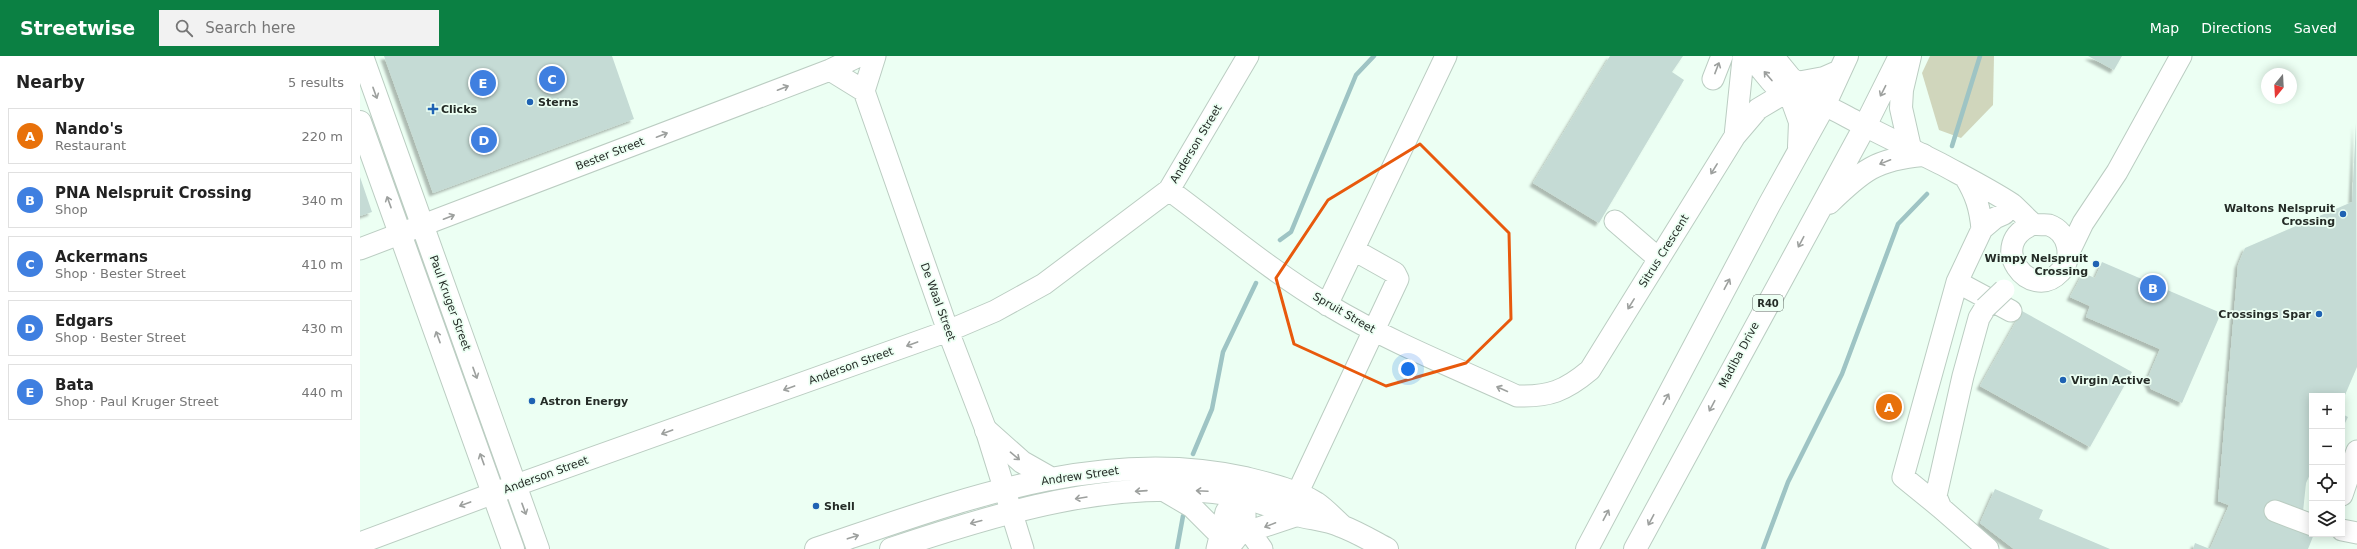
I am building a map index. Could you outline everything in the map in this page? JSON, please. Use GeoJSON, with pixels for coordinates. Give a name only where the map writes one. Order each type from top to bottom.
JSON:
{"type":"FeatureCollection","features":[{"type":"Feature","properties":{"kind":"main road","name":"Paul Kruger Street"},"geometry":{"type":"LineString","coordinates":[[362,56],[538,549]]}},
{"type":"Feature","properties":{"kind":"main road","name":"Madiba Drive"},"geometry":{"type":"LineString","coordinates":[[1635,549],[1865,126],[1900,56]]}},
{"type":"Feature","properties":{"kind":"main road"},"geometry":{"type":"LineString","coordinates":[[1814,218],[1850,184],[1872,167],[1896,157],[1917,152],[1901,108],[1902,90],[1910,56]]}},
{"type":"Feature","properties":{"kind":"main road"},"geometry":{"type":"LineString","coordinates":[[1798,152],[1800,122],[1790,91],[1824,78],[1844,63]]}},
{"type":"Feature","properties":{"kind":"main road"},"geometry":{"type":"LineString","coordinates":[[1587,549],[1798,152],[1824,106],[1844,63]]}},
{"type":"Feature","properties":{"kind":"main road","name":"Paul Kruger Street"},"geometry":{"type":"LineString","coordinates":[[360,122],[514,549]]}},
{"type":"Feature","properties":{"kind":"main road"},"geometry":{"type":"LineString","coordinates":[[986,430],[1022,462],[1052,479]]}},
{"type":"Feature","properties":{"kind":"main road","name":"Andrew Street"},"geometry":{"type":"LineString","coordinates":[[816,549],[939,508],[1006,489],[1052,479],[1119,469],[1206,470],[1269,484],[1297,494],[1317,504],[1341,526]]}},
{"type":"Feature","properties":{"kind":"main road","name":"Andrew Street"},"geometry":{"type":"LineString","coordinates":[[891,549],[946,531],[1013,512],[1113,493],[1163,490],[1206,491],[1241,497],[1298,515],[1341,526],[1387,549]]}},
{"type":"Feature","properties":{"kind":"street","name":"Bester Street"},"geometry":{"type":"LineString","coordinates":[[360,249],[423,227],[830,70],[859,56]]}},
{"type":"Feature","properties":{"kind":"street"},"geometry":{"type":"LineString","coordinates":[[830,70],[864,91],[874,56]]}},
{"type":"Feature","properties":{"kind":"street","name":"Anderson Street"},"geometry":{"type":"LineString","coordinates":[[360,543],[494,493],[948,331],[995,311],[1044,284],[1169,190],[1248,56]]}},
{"type":"Feature","properties":{"kind":"street"},"geometry":{"type":"LineString","coordinates":[[1327,305],[1446,56]]}},
{"type":"Feature","properties":{"kind":"street"},"geometry":{"type":"LineString","coordinates":[[1713,79],[1722,56]]}},
{"type":"Feature","properties":{"kind":"street"},"geometry":{"type":"LineString","coordinates":[[1773,56],[1790,91]]}},
{"type":"Feature","properties":{"kind":"street"},"geometry":{"type":"LineString","coordinates":[[1991,191],[2004,214],[2013,242],[2012,258],[2019,270],[2038,281],[2052,278],[2064,267],[2069,252],[2083,223],[2117,172],[2181,56]]}},
{"type":"Feature","properties":{"kind":"street"},"geometry":{"type":"LineString","coordinates":[[1746,61],[1790,91]]}},
{"type":"Feature","properties":{"kind":"street","name":"Sitrus Crescent"},"geometry":{"type":"LineString","coordinates":[[1540,396],[1571,386],[1590,370],[1735,136],[1746,61]]}},
{"type":"Feature","properties":{"kind":"street","name":"De Waal Street"},"geometry":{"type":"LineString","coordinates":[[864,91],[948,331],[986,430],[1006,489],[1023,549]]}},
{"type":"Feature","properties":{"kind":"street"},"geometry":{"type":"LineString","coordinates":[[1735,136],[1758,109],[1790,91],[1815,92],[1824,106],[1991,191],[2013,205],[2034,224],[2050,226],[2057,230],[2065,239],[2069,252]]}},
{"type":"Feature","properties":{"kind":"street"},"geometry":{"type":"LineString","coordinates":[[1965,177],[1976,196],[1981,210],[1982,229],[1957,282],[1903,477],[1988,549]]}},
{"type":"Feature","properties":{"kind":"street","name":"Spruit Street"},"geometry":{"type":"LineString","coordinates":[[1169,190],[1281,274],[1327,305],[1373,330],[1517,396],[1540,396]]}},
{"type":"Feature","properties":{"kind":"street"},"geometry":{"type":"LineString","coordinates":[[1982,229],[2004,214]]}},
{"type":"Feature","properties":{"kind":"street"},"geometry":{"type":"LineString","coordinates":[[1615,221],[1659,259]]}},
{"type":"Feature","properties":{"kind":"street"},"geometry":{"type":"LineString","coordinates":[[2057,230],[2083,223]]}},
{"type":"Feature","properties":{"kind":"street"},"geometry":{"type":"LineString","coordinates":[[2013,242],[2021,231],[2034,224]]}},
{"type":"Feature","properties":{"kind":"street"},"geometry":{"type":"LineString","coordinates":[[1297,494],[1398,279],[1398,276],[1354,250]]}},
{"type":"Feature","properties":{"kind":"street"},"geometry":{"type":"LineString","coordinates":[[1941,508],[1936,496],[1938,485],[1963,376],[1979,318],[1985,308],[2004,290],[2019,270]]}},
{"type":"Feature","properties":{"kind":"street"},"geometry":{"type":"LineString","coordinates":[[1957,282],[2011,311]]}},
{"type":"Feature","properties":{"kind":"street"},"geometry":{"type":"LineString","coordinates":[[2345,485],[2357,451]]}},
{"type":"Feature","properties":{"kind":"street"},"geometry":{"type":"LineString","coordinates":[[1225,474],[1241,497],[1245,509],[1245,533],[1262,549]]}},
{"type":"Feature","properties":{"kind":"street"},"geometry":{"type":"LineString","coordinates":[[1221,544],[1226,512],[1231,504],[1241,497],[1269,484]]}},
{"type":"Feature","properties":{"kind":"street"},"geometry":{"type":"LineString","coordinates":[[1163,490],[1192,507],[1221,544]]}},
{"type":"Feature","properties":{"kind":"street"},"geometry":{"type":"LineString","coordinates":[[2275,511],[2309,524]]}},
{"type":"Feature","properties":{"kind":"street"},"geometry":{"type":"LineString","coordinates":[[1221,544],[1245,533],[1298,515]]}},
{"type":"Feature","properties":{"kind":"street"},"geometry":{"type":"LineString","coordinates":[[2345,531],[2357,533]]}},
{"type":"Feature","properties":{"kind":"highlighted area"},"geometry":{"type":"Polygon","coordinates":[[[1420,144],[1509,233],[1511,319],[1466,363],[1386,386],[1294,344],[1276,278],[1328,200],[1420,144]]]}},
{"type":"Feature","properties":{"kind":"green space"},"geometry":{"type":"Polygon","coordinates":[[[1930,56],[1994,56],[1993,105],[1961,138],[1939,130],[1922,73],[1930,56]]]}},
{"type":"Feature","properties":{"kind":"building"},"geometry":{"type":"Polygon","coordinates":[[[384,56],[612,56],[634,119],[433,193],[384,56]]]}},
{"type":"Feature","properties":{"kind":"building"},"geometry":{"type":"Polygon","coordinates":[[[1610,56],[1683,56],[1672,72],[1684,80],[1599,223],[1533,183],[1610,56]]]}},
{"type":"Feature","properties":{"kind":"building"},"geometry":{"type":"Polygon","coordinates":[[[2088,56],[2122,56],[2114,70],[2088,56]]]}},
{"type":"Feature","properties":{"kind":"building"},"geometry":{"type":"Polygon","coordinates":[[[2356,123],[2357,367],[2345,395],[2345,393],[2309,393],[2309,476],[2306,483],[2303,512],[2276,501],[2270,515],[2309,532],[2309,537],[2313,537],[2308,549],[2210,549],[2229,505],[2218,501],[2238,265],[2245,248],[2352,202],[2356,123]]]}},
{"type":"Feature","properties":{"kind":"building"},"geometry":{"type":"Polygon","coordinates":[[[360,177],[372,212],[360,216],[360,177]]]}},
{"type":"Feature","properties":{"kind":"building"},"geometry":{"type":"Polygon","coordinates":[[[2102,262],[2221,313],[2182,403],[2151,389],[2147,380],[2160,349],[2086,317],[2090,306],[2070,297],[2083,273],[2095,278],[2102,262]]]}},
{"type":"Feature","properties":{"kind":"building"},"geometry":{"type":"Polygon","coordinates":[[[2022,311],[2132,372],[2090,447],[1980,386],[2022,311]]]}},
{"type":"Feature","properties":{"kind":"building"},"geometry":{"type":"Polygon","coordinates":[[[2345,416],[2348,417],[2345,423],[2345,416]]]}},
{"type":"Feature","properties":{"kind":"building"},"geometry":{"type":"Polygon","coordinates":[[[1995,489],[2043,510],[2039,519],[2110,549],[2014,549],[1980,523],[1995,489]]]}},
{"type":"Feature","properties":{"kind":"building"},"geometry":{"type":"Polygon","coordinates":[[[2195,543],[2210,549],[2193,549],[2195,543]]]}},
{"type":"Feature","properties":{"kind":"waterway"},"geometry":{"type":"LineString","coordinates":[[1280,240],[1291,232],[1356,75],[1374,56]]}},
{"type":"Feature","properties":{"kind":"waterway"},"geometry":{"type":"LineString","coordinates":[[1952,146],[1980,56]]}},
{"type":"Feature","properties":{"kind":"waterway"},"geometry":{"type":"LineString","coordinates":[[1763,549],[1788,482],[1842,374],[1898,224],[1927,194]]}},
{"type":"Feature","properties":{"kind":"waterway"},"geometry":{"type":"LineString","coordinates":[[1193,454],[1212,409],[1223,352],[1256,283]]}},
{"type":"Feature","properties":{"kind":"waterway"},"geometry":{"type":"LineString","coordinates":[[1177,549],[1183,516]]}},
{"type":"Feature","properties":{"kind":"place","name":"Ackermans"},"geometry":{"type":"Point","coordinates":[552,79]}},
{"type":"Feature","properties":{"kind":"place","name":"Bata"},"geometry":{"type":"Point","coordinates":[483,83]}},
{"type":"Feature","properties":{"kind":"place","name":"Sterns"},"geometry":{"type":"Point","coordinates":[530,102]}},
{"type":"Feature","properties":{"kind":"place","name":"Clicks"},"geometry":{"type":"Point","coordinates":[433,109]}},
{"type":"Feature","properties":{"kind":"place","name":"Edgars"},"geometry":{"type":"Point","coordinates":[484,140]}},
{"type":"Feature","properties":{"kind":"place","name":"Waltons Nelspruit Crossing"},"geometry":{"type":"Point","coordinates":[2343,214]}},
{"type":"Feature","properties":{"kind":"place","name":"Wimpy Nelspruit Crossing"},"geometry":{"type":"Point","coordinates":[2096,264]}},
{"type":"Feature","properties":{"kind":"place","name":"PNA Nelspruit Crossing"},"geometry":{"type":"Point","coordinates":[2153,288]}},
{"type":"Feature","properties":{"kind":"place","name":"Crossings Spar"},"geometry":{"type":"Point","coordinates":[2319,314]}},
{"type":"Feature","properties":{"kind":"place","name":"Virgin Active"},"geometry":{"type":"Point","coordinates":[2063,380]}},
{"type":"Feature","properties":{"kind":"place","name":"Astron Energy"},"geometry":{"type":"Point","coordinates":[532,401]}},
{"type":"Feature","properties":{"kind":"place","name":"Nando's"},"geometry":{"type":"Point","coordinates":[1889,407]}},
{"type":"Feature","properties":{"kind":"place","name":"Shell"},"geometry":{"type":"Point","coordinates":[816,506]}}]}
